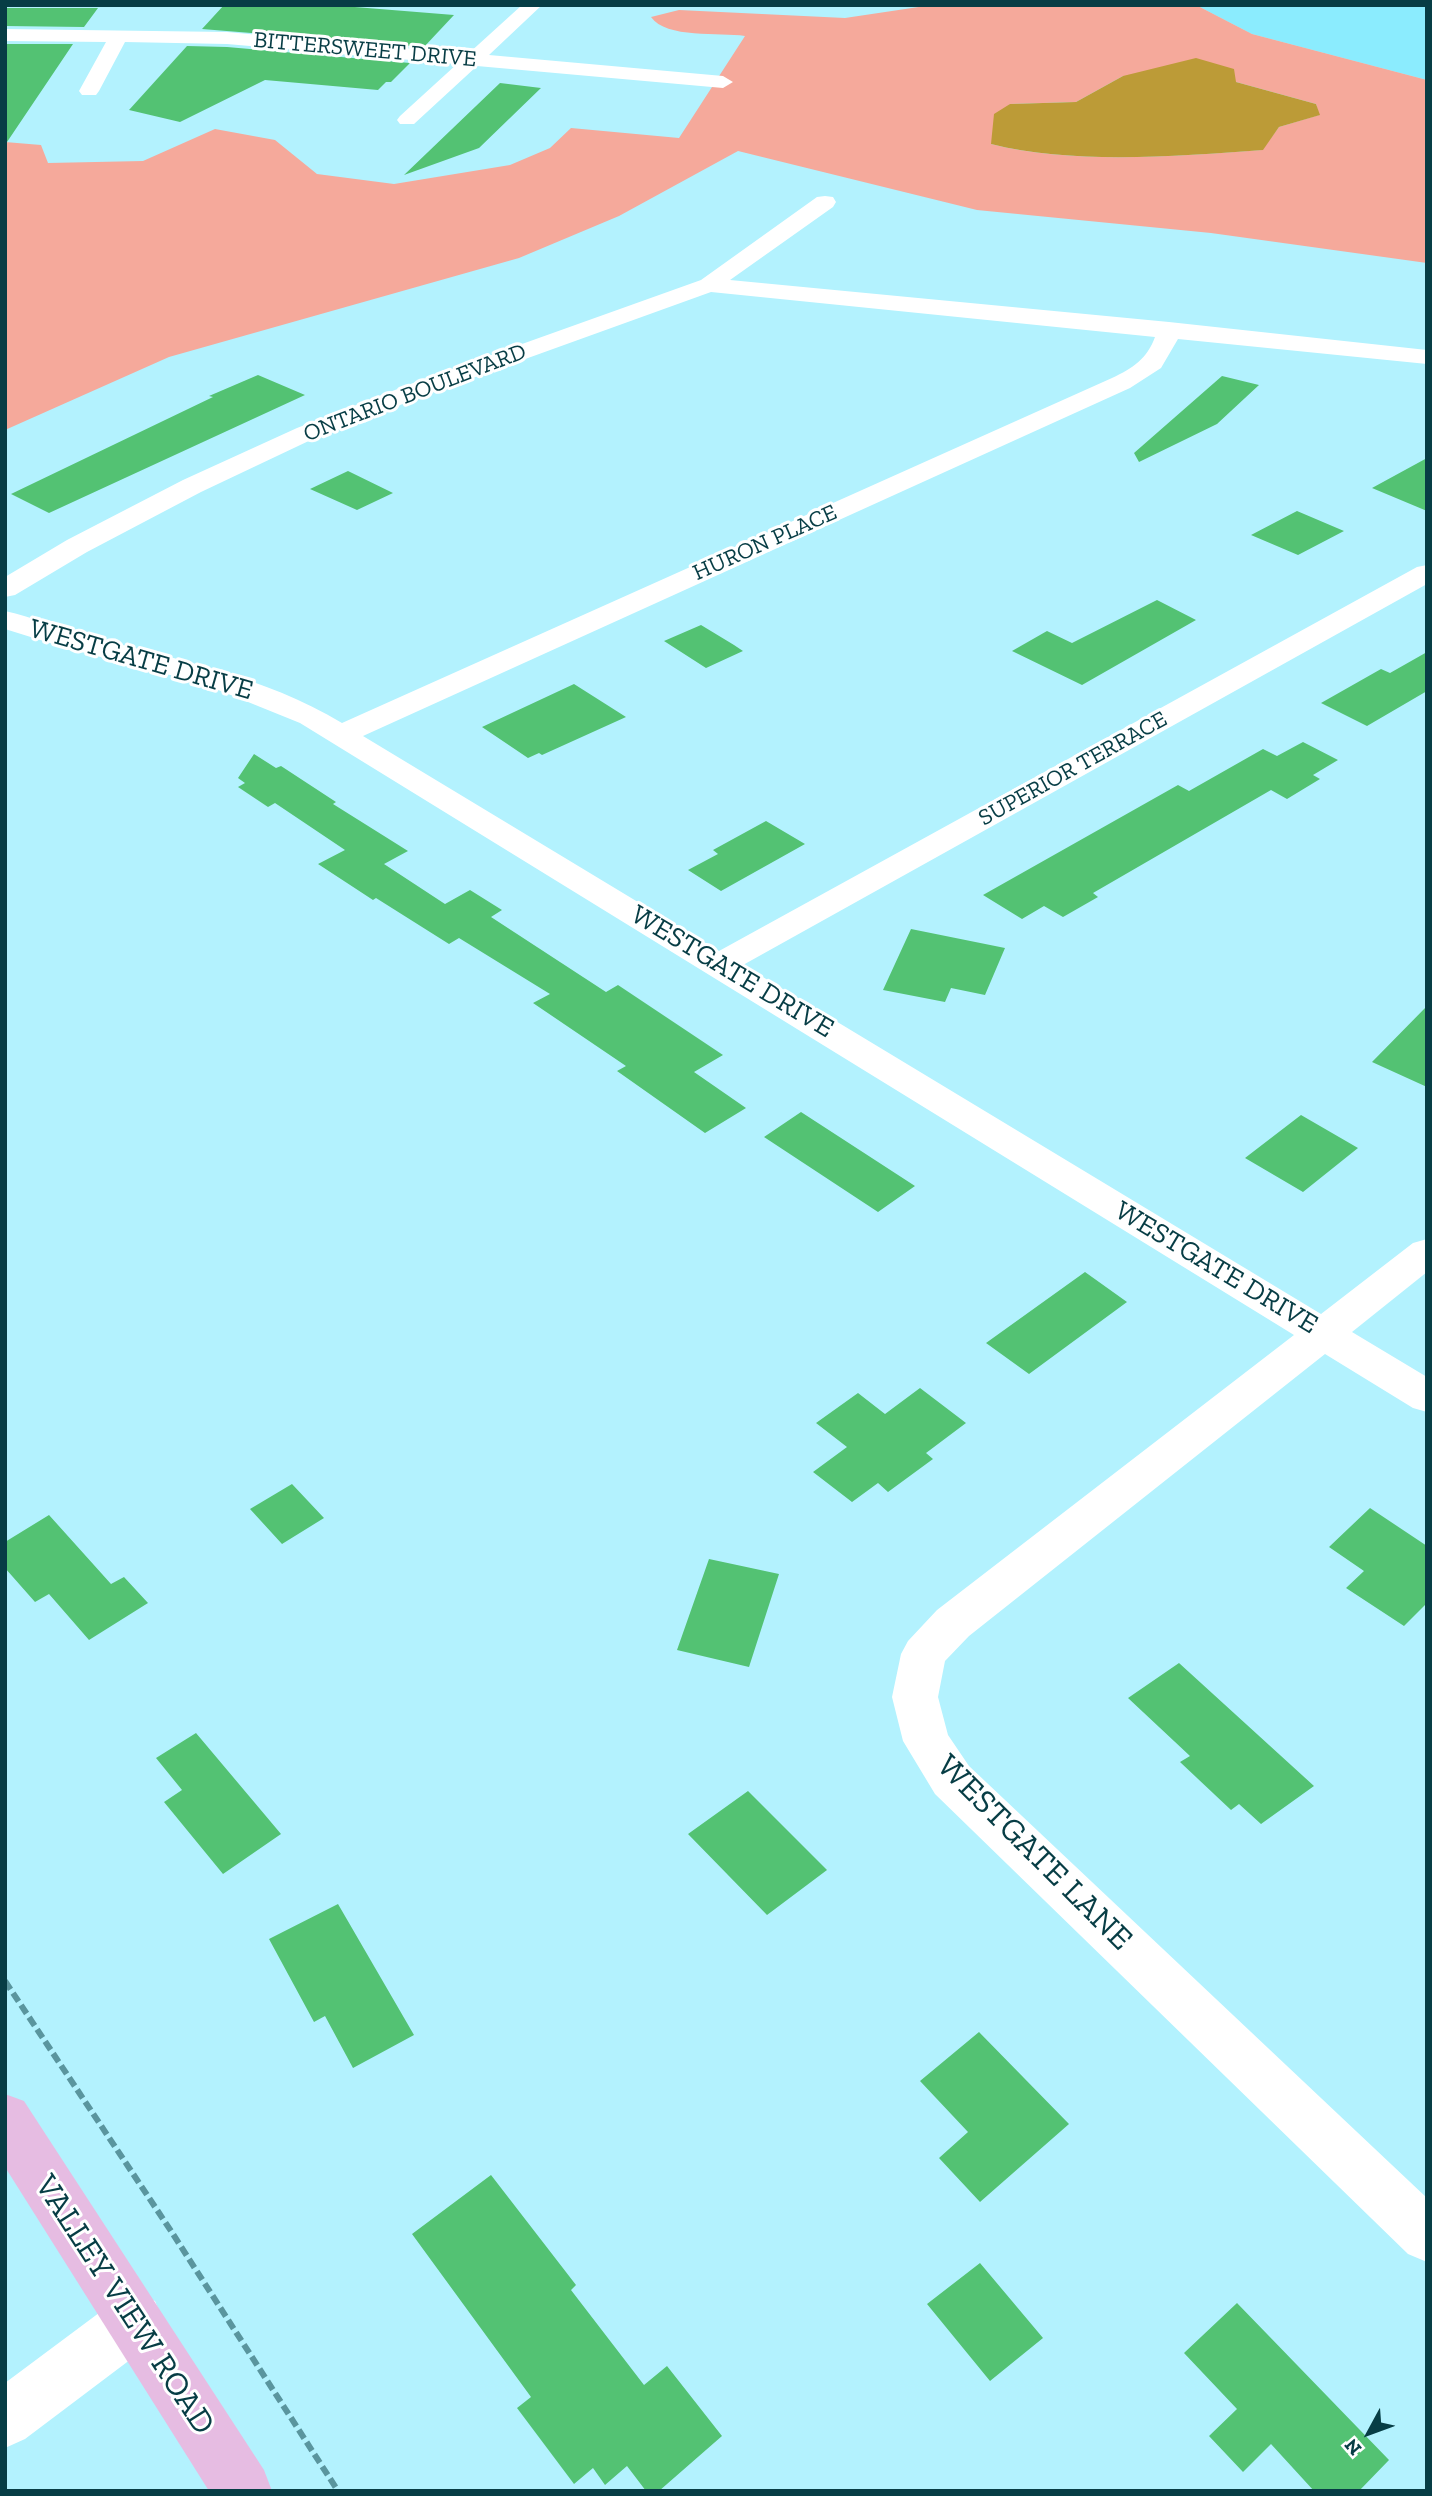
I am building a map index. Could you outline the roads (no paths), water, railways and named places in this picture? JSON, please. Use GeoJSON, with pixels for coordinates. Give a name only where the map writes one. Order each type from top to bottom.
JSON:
{"type":"FeatureCollection","features":[{"type":"Feature","properties":{"kind":"main road","name":"VALLEY VIEW ROAD"},"geometry":{"type":"LineString","coordinates":[[5,2119],[243,2491]]}},
{"type":"Feature","properties":{"kind":"street"},"geometry":{"type":"LineString","coordinates":[[407,120],[533,5]]}},
{"type":"Feature","properties":{"kind":"street","name":"BITTERSWEET DRIVE"},"geometry":{"type":"LineString","coordinates":[[5,36],[227,38],[723,82]]}},
{"type":"Feature","properties":{"kind":"street"},"geometry":{"type":"LineString","coordinates":[[89,91],[119,36]]}},
{"type":"Feature","properties":{"kind":"street","name":"ONTARIO BOULEVARD"},"geometry":{"type":"LineString","coordinates":[[5,589],[77,546],[192,485],[306,433],[422,388],[709,285],[825,202]]}},
{"type":"Feature","properties":{"kind":"street"},"geometry":{"type":"LineString","coordinates":[[709,285],[1169,329],[1427,357]]}},
{"type":"Feature","properties":{"kind":"street","name":"HURON PLACE"},"geometry":{"type":"LineString","coordinates":[[340,735],[1121,383],[1143,372],[1158,359],[1169,329]]}},
{"type":"Feature","properties":{"kind":"street","name":"SUPERIOR TERRACE"},"geometry":{"type":"LineString","coordinates":[[720,964],[1427,573]]}},
{"type":"Feature","properties":{"kind":"street","name":"WESTGATE DRIVE"},"geometry":{"type":"LineString","coordinates":[[5,619],[41,634],[84,646],[197,672],[257,692],[311,717],[1427,1397]]}},
{"type":"Feature","properties":{"kind":"street","name":"WESTGATE LANE"},"geometry":{"type":"LineString","coordinates":[[1427,1252],[953,1623],[924,1654],[915,1697],[926,1741],[952,1780],[1427,2235]]}},
{"type":"Feature","properties":{"kind":"street"},"geometry":{"type":"LineString","coordinates":[[5,2419],[135,2321]]}}]}
